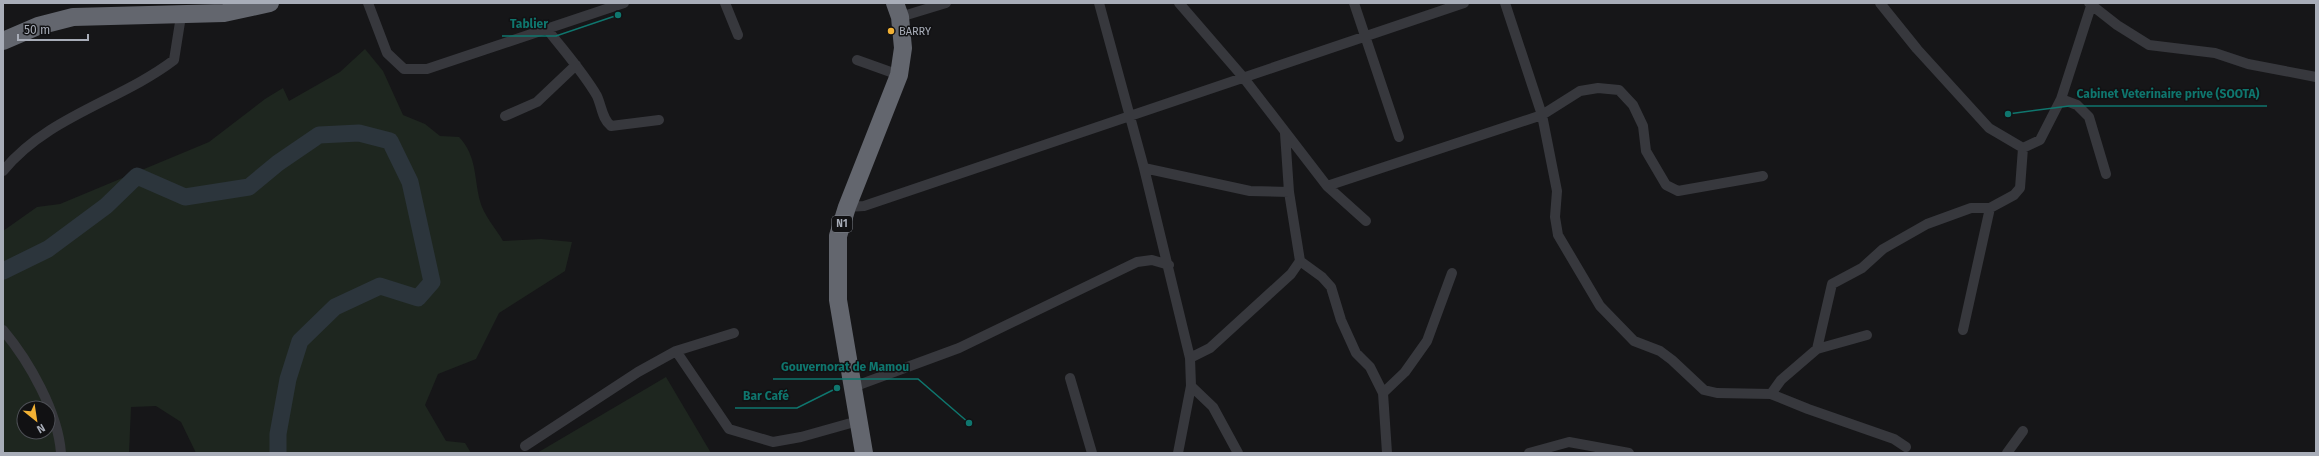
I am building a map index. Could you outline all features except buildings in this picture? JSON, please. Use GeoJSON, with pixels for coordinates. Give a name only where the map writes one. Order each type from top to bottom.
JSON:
{"type":"FeatureCollection","features":[{"type":"Feature","properties":{"kind":"highway"},"geometry":{"type":"LineString","coordinates":[[3,41],[38,26],[73,17],[126,10],[181,16],[224,13],[270,3]]}},
{"type":"Feature","properties":{"kind":"highway","name":"N1"},"geometry":{"type":"LineString","coordinates":[[864,453],[838,300],[838,236],[847,207],[899,75],[903,48],[898,10]]}},
{"type":"Feature","properties":{"kind":"street"},"geometry":{"type":"LineString","coordinates":[[368,3],[387,53],[404,69],[427,69],[547,29],[610,5],[624,3]]}},
{"type":"Feature","properties":{"kind":"street"},"geometry":{"type":"LineString","coordinates":[[725,3],[738,35]]}},
{"type":"Feature","properties":{"kind":"street"},"geometry":{"type":"LineString","coordinates":[[898,10],[946,3]]}},
{"type":"Feature","properties":{"kind":"street"},"geometry":{"type":"LineString","coordinates":[[1099,3],[1169,265],[1190,358],[1191,386],[1176,452]]}},
{"type":"Feature","properties":{"kind":"street"},"geometry":{"type":"LineString","coordinates":[[1179,3],[1243,77],[1327,186],[1366,221]]}},
{"type":"Feature","properties":{"kind":"street"},"geometry":{"type":"LineString","coordinates":[[1354,3],[1399,137]]}},
{"type":"Feature","properties":{"kind":"street"},"geometry":{"type":"LineString","coordinates":[[847,207],[864,206],[1365,35],[1464,3]]}},
{"type":"Feature","properties":{"kind":"street"},"geometry":{"type":"LineString","coordinates":[[1505,3],[1542,115],[1557,191],[1555,217],[1558,234],[1600,306],[1634,341],[1666,356],[1704,390],[1717,393],[1771,394],[1808,409],[1894,439],[1906,447]]}},
{"type":"Feature","properties":{"kind":"street"},"geometry":{"type":"LineString","coordinates":[[1880,3],[1917,49],[1989,128],[2023,148]]}},
{"type":"Feature","properties":{"kind":"street"},"geometry":{"type":"LineString","coordinates":[[2023,148],[2040,140],[2061,99],[2091,4],[2117,25],[2149,45],[2215,53],[2248,64],[2316,77]]}},
{"type":"Feature","properties":{"kind":"street"},"geometry":{"type":"LineString","coordinates":[[3,171],[42,135],[88,108],[161,69],[174,60],[181,16]]}},
{"type":"Feature","properties":{"kind":"street"},"geometry":{"type":"LineString","coordinates":[[547,29],[576,65],[597,97],[606,122],[611,126],[659,120]]}},
{"type":"Feature","properties":{"kind":"street"},"geometry":{"type":"LineString","coordinates":[[857,60],[899,75]]}},
{"type":"Feature","properties":{"kind":"street"},"geometry":{"type":"LineString","coordinates":[[505,116],[538,102],[576,65]]}},
{"type":"Feature","properties":{"kind":"street"},"geometry":{"type":"LineString","coordinates":[[1327,186],[1542,115],[1580,92],[1598,88],[1619,90],[1633,105],[1643,126],[1646,151],[1666,186],[1678,191],[1763,176]]}},
{"type":"Feature","properties":{"kind":"street"},"geometry":{"type":"LineString","coordinates":[[2061,99],[2077,105],[2089,117],[2106,174]]}},
{"type":"Feature","properties":{"kind":"street"},"geometry":{"type":"LineString","coordinates":[[1190,358],[1210,348],[1294,271],[1300,261],[1289,192],[1285,133]]}},
{"type":"Feature","properties":{"kind":"street"},"geometry":{"type":"LineString","coordinates":[[1817,349],[1832,284],[1862,268],[1883,249],[1927,224],[1971,208],[1990,208],[2005,201],[2020,188],[2023,148]]}},
{"type":"Feature","properties":{"kind":"street"},"geometry":{"type":"LineString","coordinates":[[1144,168],[1250,191],[1289,192]]}},
{"type":"Feature","properties":{"kind":"street"},"geometry":{"type":"LineString","coordinates":[[1963,330],[1990,208]]}},
{"type":"Feature","properties":{"kind":"street"},"geometry":{"type":"LineString","coordinates":[[853,387],[959,348],[1137,262],[1152,260],[1169,265]]}},
{"type":"Feature","properties":{"kind":"street"},"geometry":{"type":"LineString","coordinates":[[1300,261],[1322,277],[1330,287],[1341,320],[1356,353],[1370,367],[1384,393],[1387,453]]}},
{"type":"Feature","properties":{"kind":"street"},"geometry":{"type":"LineString","coordinates":[[1384,393],[1405,372],[1427,341],[1452,273]]}},
{"type":"Feature","properties":{"kind":"street"},"geometry":{"type":"LineString","coordinates":[[3,330],[14,344],[50,407],[61,453]]}},
{"type":"Feature","properties":{"kind":"street"},"geometry":{"type":"LineString","coordinates":[[525,446],[638,372],[676,351],[734,333]]}},
{"type":"Feature","properties":{"kind":"street"},"geometry":{"type":"LineString","coordinates":[[1771,394],[1781,380],[1817,349],[1867,335]]}},
{"type":"Feature","properties":{"kind":"street"},"geometry":{"type":"LineString","coordinates":[[676,351],[729,429],[773,442],[801,437],[858,421]]}},
{"type":"Feature","properties":{"kind":"street"},"geometry":{"type":"LineString","coordinates":[[1070,378],[1092,453]]}},
{"type":"Feature","properties":{"kind":"street"},"geometry":{"type":"LineString","coordinates":[[1191,386],[1214,407],[1238,453]]}},
{"type":"Feature","properties":{"kind":"street"},"geometry":{"type":"LineString","coordinates":[[2007,453],[2023,431]]}},
{"type":"Feature","properties":{"kind":"street"},"geometry":{"type":"LineString","coordinates":[[1529,453],[1569,442],[1629,453]]}},
{"type":"Feature","properties":{"kind":"shaded area"},"geometry":{"type":"Polygon","coordinates":[[[365,49],[383,71],[403,115],[425,124],[440,136],[459,137],[465,144],[472,160],[482,206],[503,241],[541,239],[572,242],[565,271],[499,313],[476,359],[438,374],[425,405],[446,441],[465,443],[471,453],[196,453],[181,422],[156,406],[131,407],[129,453],[3,453],[3,231],[37,207],[60,204],[209,142],[265,99],[283,88],[289,101],[340,72],[365,49]]]}},
{"type":"Feature","properties":{"kind":"shaded area"},"geometry":{"type":"Polygon","coordinates":[[[666,377],[711,453],[537,453],[666,377]]]}},
{"type":"Feature","properties":{"kind":"waterway"},"geometry":{"type":"LineString","coordinates":[[3,271],[48,249],[106,206],[137,176],[185,197],[249,187],[278,163],[319,135],[359,133],[390,141],[410,182],[432,282],[418,298],[380,286],[335,307],[300,341],[288,379],[278,434],[278,453]]}},
{"type":"Feature","properties":{"kind":"place","name":"Tablier"},"geometry":{"type":"Point","coordinates":[618,15]}},
{"type":"Feature","properties":{"kind":"place","name":"BARRY"},"geometry":{"type":"Point","coordinates":[891,31]}},
{"type":"Feature","properties":{"kind":"place","name":"Cabinet Veterinaire prive (SOOTA)"},"geometry":{"type":"Point","coordinates":[2008,114]}},
{"type":"Feature","properties":{"kind":"place","name":"Bar Café"},"geometry":{"type":"Point","coordinates":[837,388]}},
{"type":"Feature","properties":{"kind":"place","name":"Gouvernorat de Mamou"},"geometry":{"type":"Point","coordinates":[969,423]}}]}
